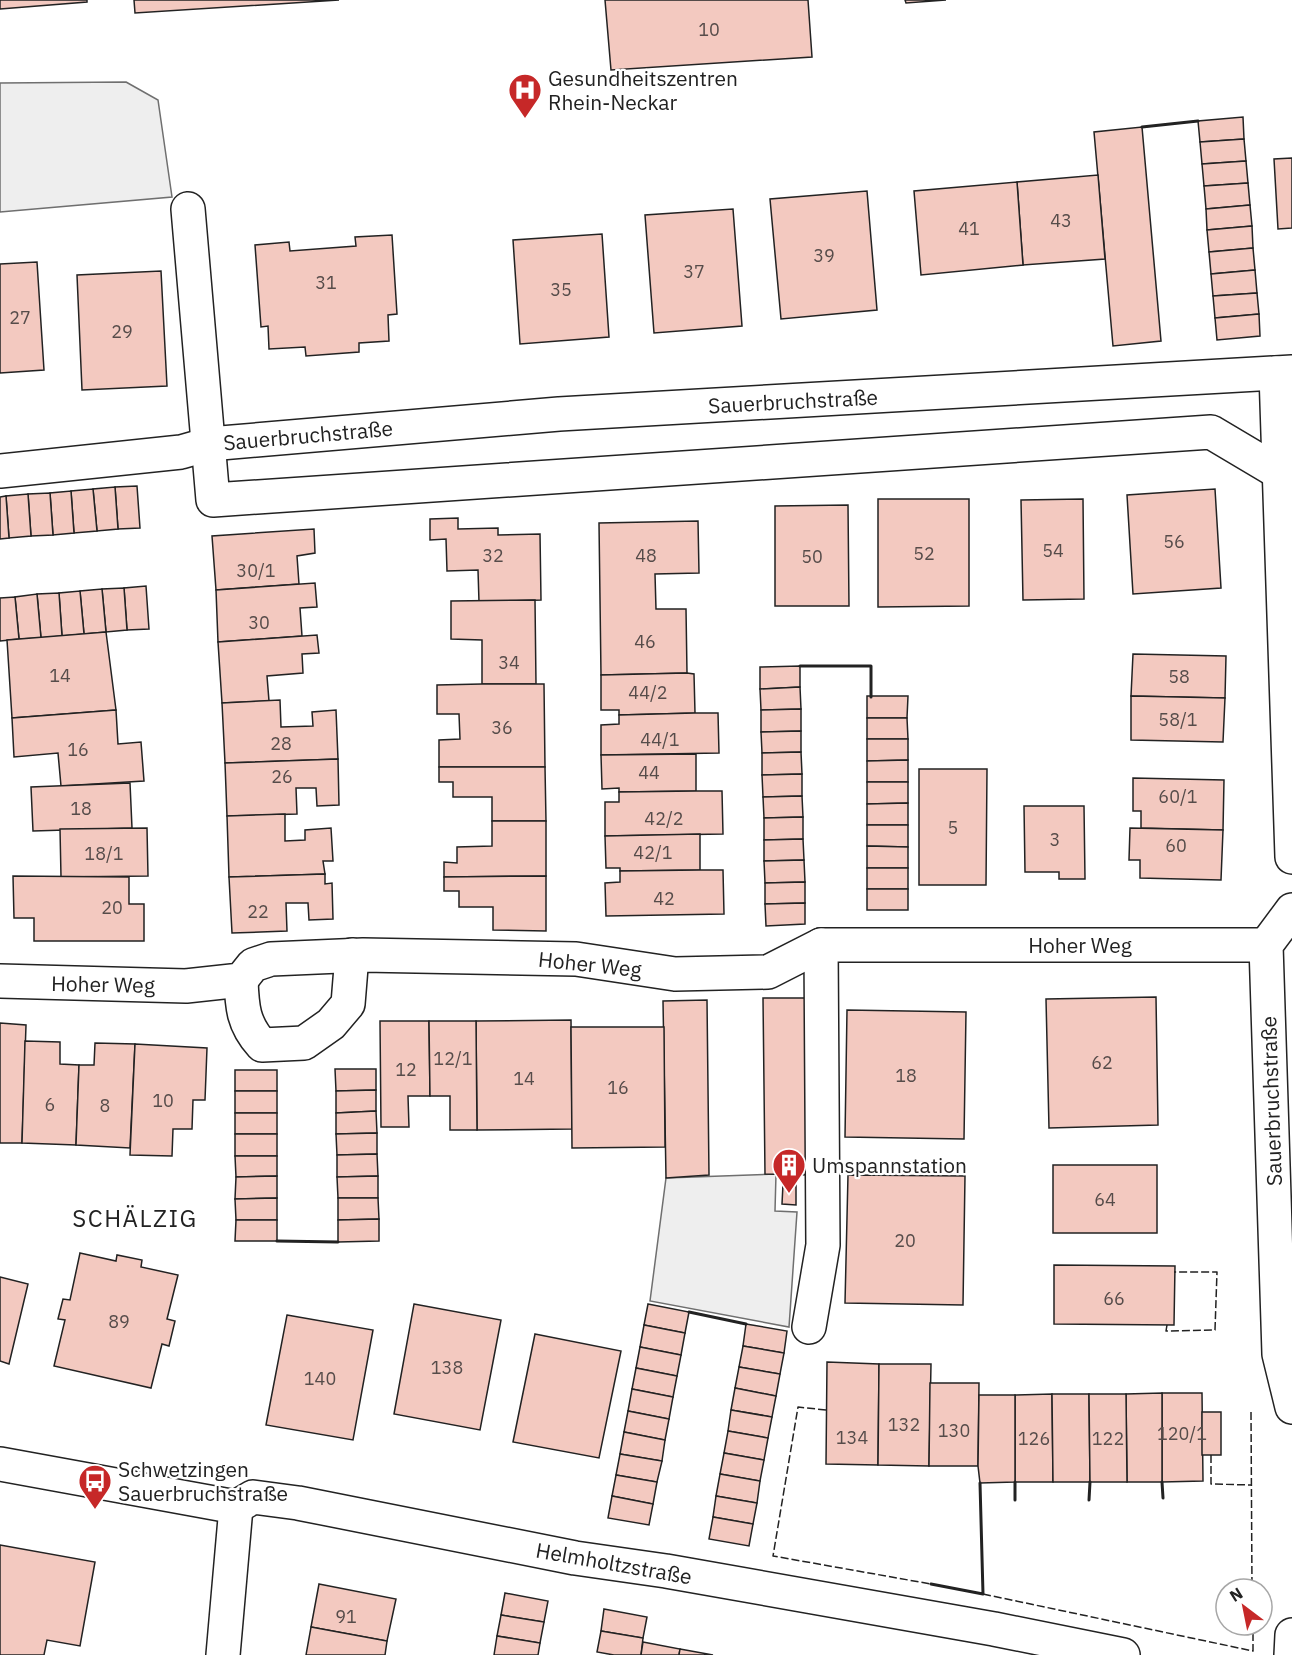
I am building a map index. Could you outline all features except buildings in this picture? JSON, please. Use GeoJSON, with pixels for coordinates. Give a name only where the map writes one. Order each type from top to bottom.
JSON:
{"type":"FeatureCollection","features":[{"type":"Feature","properties":{"kind":"street","name":"Sauerbruchstraße"},"geometry":{"type":"LineString","coordinates":[[188,209],[213,500],[1211,432],[1280,473]]}},
{"type":"Feature","properties":{"kind":"street","name":"Sauerbruchstraße"},"geometry":{"type":"LineString","coordinates":[[0,471],[181,452],[209,444],[559,414],[1284,372],[1280,473],[1292,857]]}},
{"type":"Feature","properties":{"kind":"street"},"geometry":{"type":"LineString","coordinates":[[1266,945],[1292,909]]}},
{"type":"Feature","properties":{"kind":"street"},"geometry":{"type":"LineString","coordinates":[[809,1327],[823,1245],[821,945]]}},
{"type":"Feature","properties":{"kind":"street","name":"Hoher Weg"},"geometry":{"type":"LineString","coordinates":[[0,981],[186,986],[241,980],[253,965],[271,959],[352,955],[576,959],[675,974],[768,972],[821,945],[1266,945]]}},
{"type":"Feature","properties":{"kind":"street","name":"Sauerbruchstraße"},"geometry":{"type":"LineString","coordinates":[[1266,945],[1279,1354],[1292,1407]]}},
{"type":"Feature","properties":{"kind":"street"},"geometry":{"type":"LineString","coordinates":[[241,980],[242,1008],[251,1033],[262,1045],[304,1043],[331,1024],[348,1004],[352,955]]}},
{"type":"Feature","properties":{"kind":"street"},"geometry":{"type":"LineString","coordinates":[[0,1464],[236,1507],[222,1655]]}},
{"type":"Feature","properties":{"kind":"street","name":"Helmholtzstraße"},"geometry":{"type":"LineString","coordinates":[[236,1507],[253,1497],[298,1503],[575,1558],[666,1571],[991,1642],[1123,1655]]}},
{"type":"Feature","properties":{"kind":"street"},"geometry":{"type":"LineString","coordinates":[[1291,1655],[1292,1635]]}},
{"type":"Feature","properties":{"kind":"shaded area"},"geometry":{"type":"Polygon","coordinates":[[[126,82],[158,100],[172,197],[0,212],[0,83],[126,82]]]}},
{"type":"Feature","properties":{"kind":"shaded area"},"geometry":{"type":"Polygon","coordinates":[[[776,1174],[775,1211],[797,1212],[789,1327],[650,1301],[666,1178],[776,1174]]]}},
{"type":"Feature","properties":{"kind":"fence"},"geometry":{"type":"LineString","coordinates":[[1167,1325],[1166,1331],[1215,1330],[1217,1272],[1174,1272]]}},
{"type":"Feature","properties":{"kind":"fence"},"geometry":{"type":"LineString","coordinates":[[826,1410],[798,1407],[773,1556],[931,1584]]}},
{"type":"Feature","properties":{"kind":"fence"},"geometry":{"type":"LineString","coordinates":[[1251,1412],[1252,1577]]}},
{"type":"Feature","properties":{"kind":"fence"},"geometry":{"type":"LineString","coordinates":[[1211,1455],[1211,1484],[1251,1485]]}},
{"type":"Feature","properties":{"kind":"fence"},"geometry":{"type":"LineString","coordinates":[[983,1594],[1253,1651],[1253,1637]]}},
{"type":"Feature","properties":{"kind":"wall"},"geometry":{"type":"LineString","coordinates":[[1142,127],[1198,121]]}},
{"type":"Feature","properties":{"kind":"wall"},"geometry":{"type":"LineString","coordinates":[[800,666],[871,666],[871,697]]}},
{"type":"Feature","properties":{"kind":"wall"},"geometry":{"type":"LineString","coordinates":[[277,1241],[338,1242]]}},
{"type":"Feature","properties":{"kind":"wall"},"geometry":{"type":"LineString","coordinates":[[689,1312],[746,1324]]}},
{"type":"Feature","properties":{"kind":"wall"},"geometry":{"type":"LineString","coordinates":[[1015,1482],[1015,1500]]}},
{"type":"Feature","properties":{"kind":"wall"},"geometry":{"type":"LineString","coordinates":[[1089,1500],[1090,1482]]}},
{"type":"Feature","properties":{"kind":"wall"},"geometry":{"type":"LineString","coordinates":[[1162,1482],[1163,1498]]}},
{"type":"Feature","properties":{"kind":"wall"},"geometry":{"type":"LineString","coordinates":[[931,1584],[983,1594],[980,1483]]}},
{"type":"Feature","properties":{"kind":"place","name":"Gesundheitszentren Rhein-Neckar"},"geometry":{"type":"Point","coordinates":[525,119]}},
{"type":"Feature","properties":{"kind":"place","name":"Umspannstation"},"geometry":{"type":"Point","coordinates":[789,1194]}},
{"type":"Feature","properties":{"kind":"place","name":"Schwetzingen Sauerbruchstraße"},"geometry":{"type":"Point","coordinates":[95,1510]}},
{"type":"Feature","properties":{"kind":"district","name":"SCHÄLZIG"},"geometry":{"type":"Point","coordinates":[135,1218]}}]}
